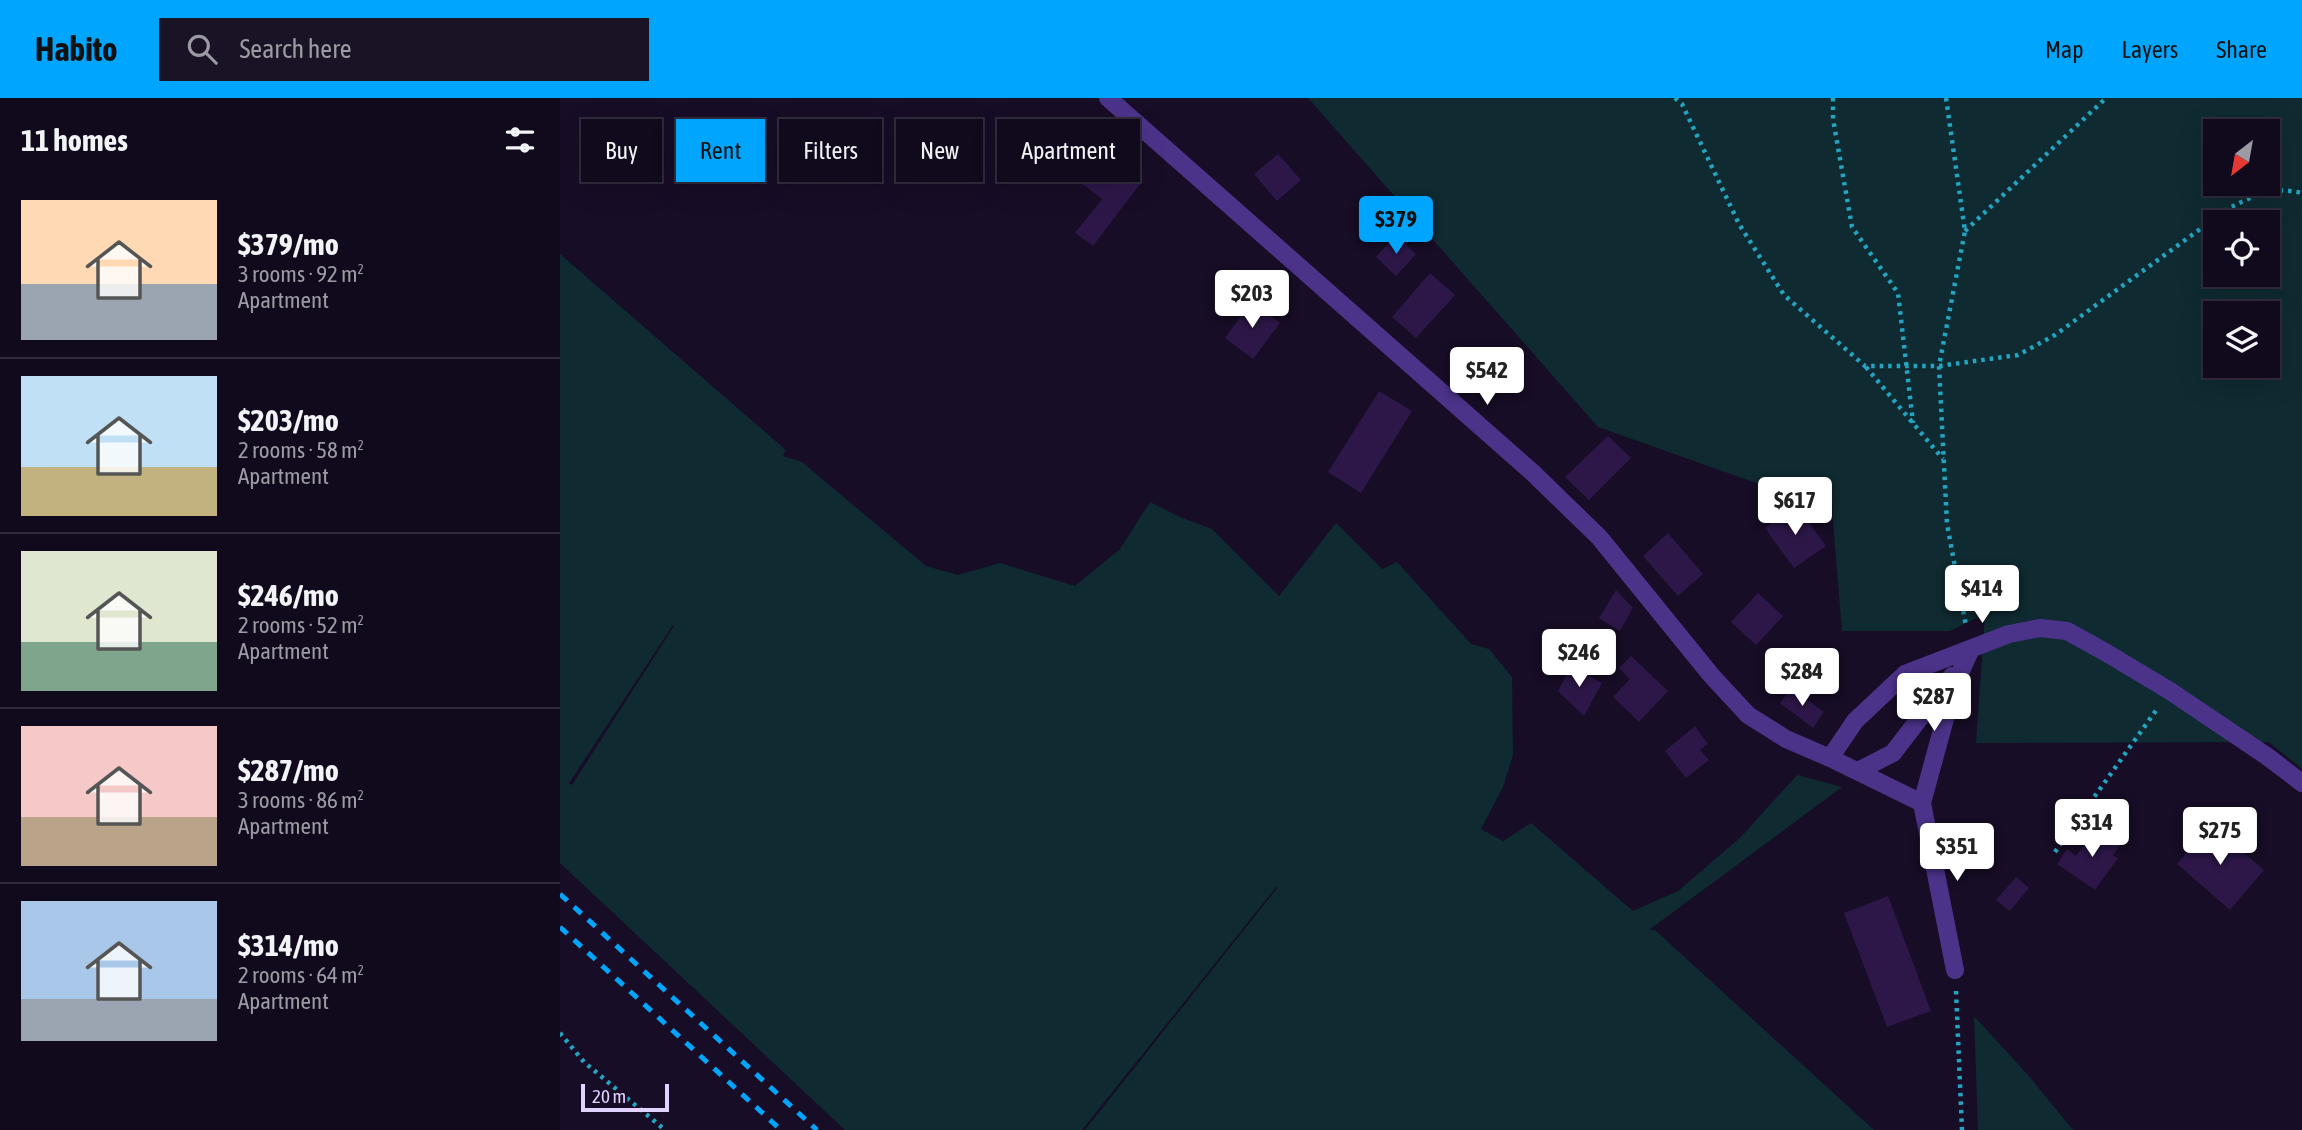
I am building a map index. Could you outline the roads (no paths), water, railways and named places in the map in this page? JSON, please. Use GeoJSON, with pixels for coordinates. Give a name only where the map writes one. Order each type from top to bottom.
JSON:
{"type":"FeatureCollection","features":[{"type":"Feature","properties":{"kind":"street"},"geometry":{"type":"LineString","coordinates":[[1108,98],[1482,428],[1600,537],[1711,675],[1748,715],[1786,739],[1922,803]]}},
{"type":"Feature","properties":{"kind":"street"},"geometry":{"type":"LineString","coordinates":[[1830,758],[1855,721],[1905,674],[2009,634],[2040,628],[2067,631],[2170,691],[2302,783]]}},
{"type":"Feature","properties":{"kind":"street"},"geometry":{"type":"LineString","coordinates":[[1858,771],[1893,752],[1933,704],[1970,651]]}},
{"type":"Feature","properties":{"kind":"street"},"geometry":{"type":"LineString","coordinates":[[1955,970],[1922,803],[1954,686],[1970,651]]}},
{"type":"Feature","properties":{"kind":"railway"},"geometry":{"type":"LineString","coordinates":[[560,894],[817,1130]]}},
{"type":"Feature","properties":{"kind":"railway"},"geometry":{"type":"LineString","coordinates":[[560,927],[781,1130]]}}]}
